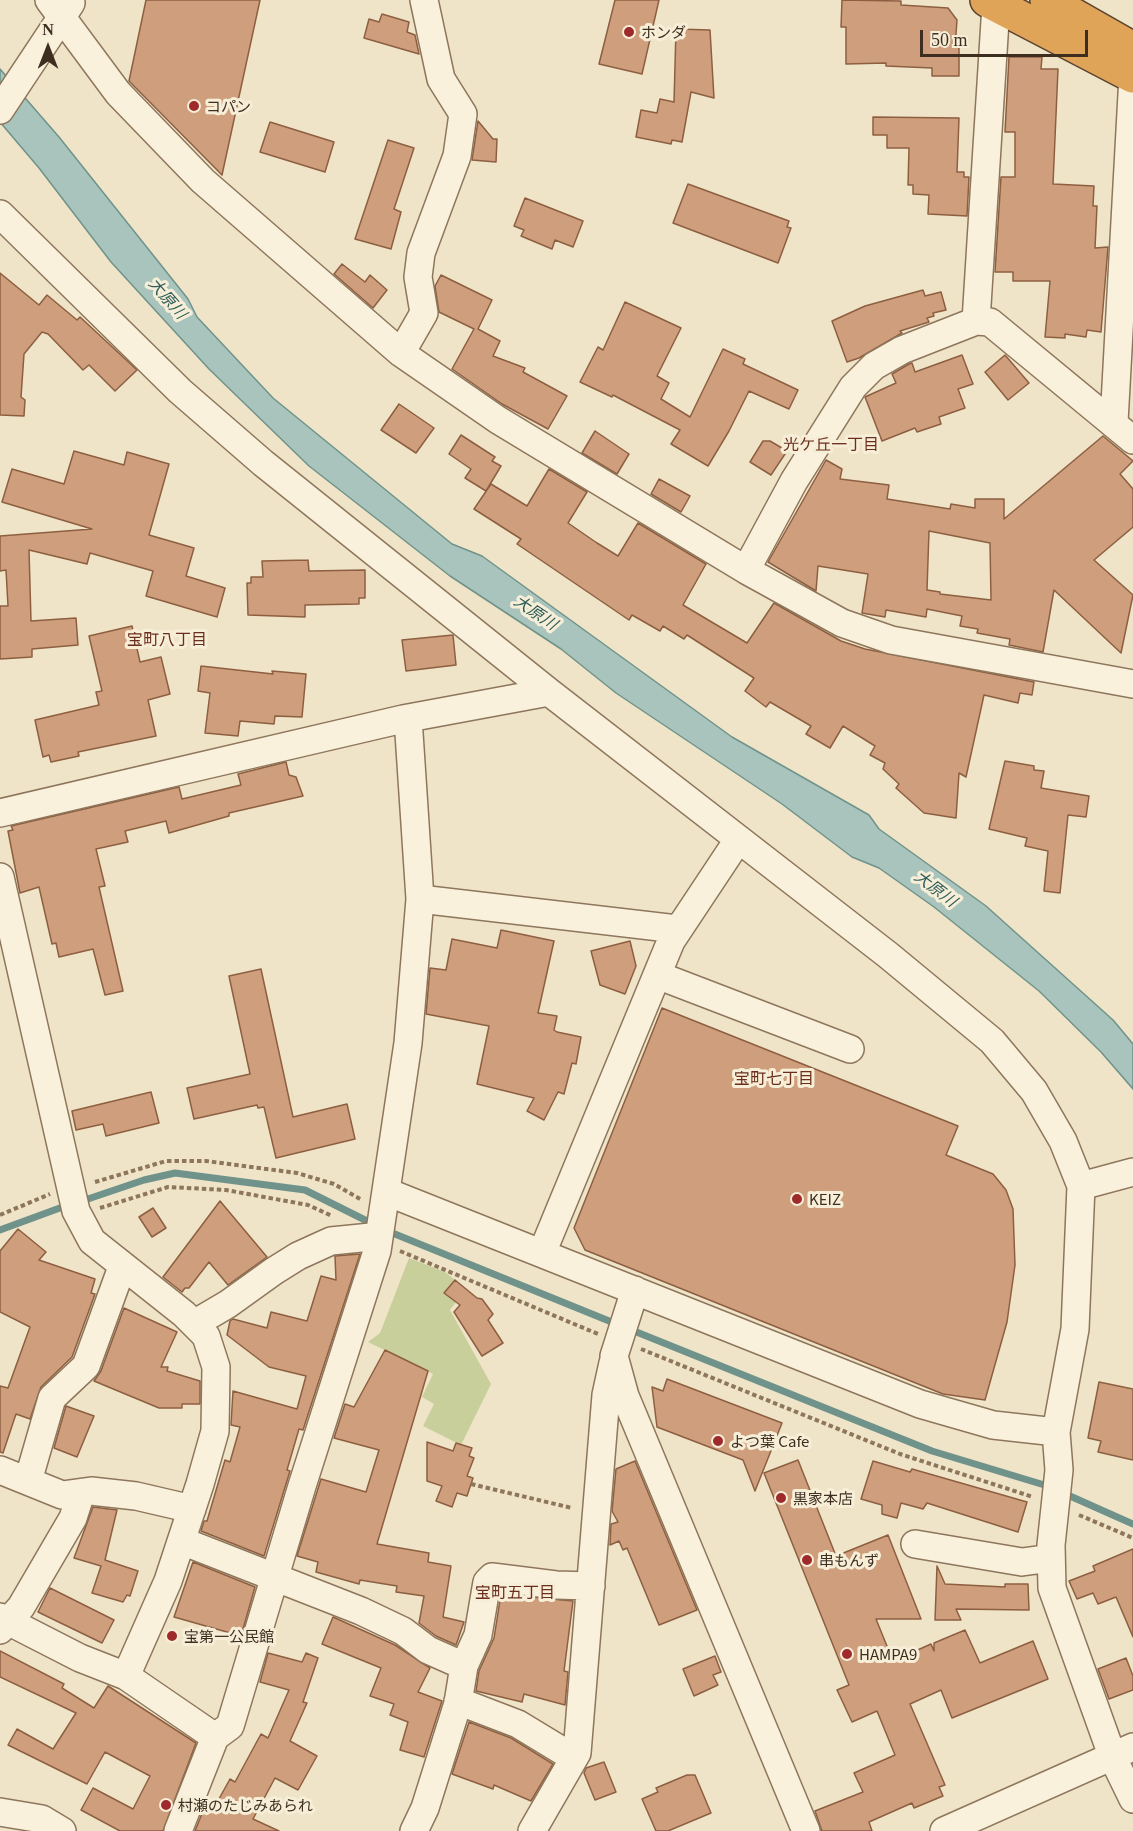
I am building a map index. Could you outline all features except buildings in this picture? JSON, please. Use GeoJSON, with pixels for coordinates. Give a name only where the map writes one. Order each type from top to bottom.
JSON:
{"type":"FeatureCollection","features":[{"type":"Feature","properties":{"kind":"highway"},"geometry":{"type":"LineString","coordinates":[[1047,0],[1133,49]]}},
{"type":"Feature","properties":{"kind":"highway"},"geometry":{"type":"LineString","coordinates":[[991,2],[1133,76]]}},
{"type":"Feature","properties":{"kind":"street"},"geometry":{"type":"LineString","coordinates":[[401,353],[424,313],[418,277],[421,253],[457,156],[463,114],[441,79],[424,0]]}},
{"type":"Feature","properties":{"kind":"street"},"geometry":{"type":"LineString","coordinates":[[976,321],[991,2]]}},
{"type":"Feature","properties":{"kind":"street"},"geometry":{"type":"LineString","coordinates":[[0,110],[60,11],[118,93],[203,181],[401,353],[498,420],[746,570],[842,623],[891,640],[1133,684]]}},
{"type":"Feature","properties":{"kind":"street"},"geometry":{"type":"LineString","coordinates":[[1124,431],[1133,76]]}},
{"type":"Feature","properties":{"kind":"street"},"geometry":{"type":"LineString","coordinates":[[0,214],[180,391],[263,463],[549,692],[888,956],[992,1041],[1034,1091],[1063,1141],[1082,1186],[1075,1329],[1056,1432],[1058,1474],[1051,1558],[1052,1588],[1123,1753],[1133,1798]]}},
{"type":"Feature","properties":{"kind":"street"},"geometry":{"type":"LineString","coordinates":[[746,570],[794,481],[853,387],[874,366],[902,350],[976,321],[990,322],[1124,431]]}},
{"type":"Feature","properties":{"kind":"street"},"geometry":{"type":"LineString","coordinates":[[0,813],[408,718],[549,692]]}},
{"type":"Feature","properties":{"kind":"street"},"geometry":{"type":"LineString","coordinates":[[178,1831],[215,1737],[230,1726],[381,1222],[408,1043],[420,899],[408,718]]}},
{"type":"Feature","properties":{"kind":"street"},"geometry":{"type":"LineString","coordinates":[[542,1253],[677,929],[738,840]]}},
{"type":"Feature","properties":{"kind":"street"},"geometry":{"type":"LineString","coordinates":[[0,877],[74,1200],[92,1241],[206,1336],[216,1367],[215,1431],[168,1581],[126,1676]]}},
{"type":"Feature","properties":{"kind":"street"},"geometry":{"type":"LineString","coordinates":[[420,899],[455,897],[677,929]]}},
{"type":"Feature","properties":{"kind":"street"},"geometry":{"type":"LineString","coordinates":[[657,975],[850,1049]]}},
{"type":"Feature","properties":{"kind":"street"},"geometry":{"type":"LineString","coordinates":[[1082,1186],[1133,1172]]}},
{"type":"Feature","properties":{"kind":"street"},"geometry":{"type":"LineString","coordinates":[[194,1324],[298,1256],[381,1222],[542,1253],[633,1298],[920,1404],[993,1425],[1056,1432]]}},
{"type":"Feature","properties":{"kind":"street"},"geometry":{"type":"LineString","coordinates":[[28,1481],[52,1398],[86,1366],[122,1267]]}},
{"type":"Feature","properties":{"kind":"street"},"geometry":{"type":"LineString","coordinates":[[532,1831],[577,1753],[606,1395],[616,1345],[633,1298]]}},
{"type":"Feature","properties":{"kind":"street"},"geometry":{"type":"LineString","coordinates":[[616,1345],[625,1396],[806,1831]]}},
{"type":"Feature","properties":{"kind":"street"},"geometry":{"type":"LineString","coordinates":[[0,1470],[62,1495],[91,1491],[136,1496],[192,1509]]}},
{"type":"Feature","properties":{"kind":"street"},"geometry":{"type":"LineString","coordinates":[[81,1493],[73,1518],[21,1607],[3,1623],[126,1676],[215,1737]]}},
{"type":"Feature","properties":{"kind":"street"},"geometry":{"type":"LineString","coordinates":[[182,1541],[274,1579],[362,1611],[403,1631],[428,1650],[464,1666]]}},
{"type":"Feature","properties":{"kind":"street"},"geometry":{"type":"LineString","coordinates":[[915,1544],[1022,1562],[1051,1558]]}},
{"type":"Feature","properties":{"kind":"street"},"geometry":{"type":"LineString","coordinates":[[414,1831],[425,1808],[458,1701],[464,1666],[478,1635],[487,1582],[492,1577],[556,1585],[591,1586]]}},
{"type":"Feature","properties":{"kind":"street"},"geometry":{"type":"LineString","coordinates":[[458,1701],[518,1724],[574,1758]]}},
{"type":"Feature","properties":{"kind":"street"},"geometry":{"type":"LineString","coordinates":[[944,1831],[1123,1753]]}},
{"type":"Feature","properties":{"kind":"street"},"geometry":{"type":"LineString","coordinates":[[0,1812],[42,1819],[62,1831]]}},
{"type":"Feature","properties":{"kind":"path"},"geometry":{"type":"LineString","coordinates":[[74,1200],[91,1184],[166,1161],[206,1161],[314,1177],[334,1184],[381,1222],[616,1345],[687,1367],[900,1454],[1055,1505],[1133,1539]]}},
{"type":"Feature","properties":{"kind":"path"},"geometry":{"type":"LineString","coordinates":[[0,1215],[74,1200],[168,1187],[226,1190],[308,1205],[381,1222]]}},
{"type":"Feature","properties":{"kind":"path"},"geometry":{"type":"LineString","coordinates":[[471,1484],[596,1514]]}},
{"type":"Feature","properties":{"kind":"green space"},"geometry":{"type":"Polygon","coordinates":[[[409,1258],[445,1272],[455,1280],[444,1293],[456,1302],[450,1310],[491,1384],[461,1445],[423,1426],[434,1404],[422,1397],[433,1374],[368,1342],[380,1333],[409,1258]]]}},
{"type":"Feature","properties":{"kind":"water","name":"大原川"},"geometry":{"type":"Polygon","coordinates":[[[0,69],[59,137],[188,299],[197,317],[273,398],[452,544],[482,556],[732,737],[869,815],[879,829],[986,906],[1113,1020],[1133,1044],[1133,1089],[1101,1052],[1039,991],[934,907],[879,868],[852,857],[782,804],[616,693],[561,649],[450,576],[309,466],[209,369],[111,262],[39,168],[0,122],[0,69]]]}},
{"type":"Feature","properties":{"kind":"waterway"},"geometry":{"type":"LineString","coordinates":[[79,1202],[144,1180],[175,1173],[305,1190],[375,1225]]}},
{"type":"Feature","properties":{"kind":"waterway"},"geometry":{"type":"LineString","coordinates":[[0,1230],[68,1205]]}},
{"type":"Feature","properties":{"kind":"waterway"},"geometry":{"type":"LineString","coordinates":[[385,1230],[619,1325]]}},
{"type":"Feature","properties":{"kind":"waterway"},"geometry":{"type":"LineString","coordinates":[[629,1329],[932,1451],[1051,1487]]}},
{"type":"Feature","properties":{"kind":"waterway"},"geometry":{"type":"LineString","coordinates":[[1061,1492],[1133,1524]]}},
{"type":"Feature","properties":{"kind":"place","name":"ホンダ"},"geometry":{"type":"Point","coordinates":[629,32]}},
{"type":"Feature","properties":{"kind":"place","name":"コパン"},"geometry":{"type":"Point","coordinates":[194,106]}},
{"type":"Feature","properties":{"kind":"place","name":"KEIZ"},"geometry":{"type":"Point","coordinates":[797,1199]}},
{"type":"Feature","properties":{"kind":"place","name":"よつ葉 Cafe"},"geometry":{"type":"Point","coordinates":[718,1441]}},
{"type":"Feature","properties":{"kind":"place","name":"黒家本店"},"geometry":{"type":"Point","coordinates":[781,1498]}},
{"type":"Feature","properties":{"kind":"place","name":"串もんず"},"geometry":{"type":"Point","coordinates":[807,1560]}},
{"type":"Feature","properties":{"kind":"place","name":"宝第一公民館"},"geometry":{"type":"Point","coordinates":[172,1636]}},
{"type":"Feature","properties":{"kind":"place","name":"HAMPA9"},"geometry":{"type":"Point","coordinates":[847,1654]}},
{"type":"Feature","properties":{"kind":"place","name":"村瀬のたじみあられ"},"geometry":{"type":"Point","coordinates":[166,1805]}},
{"type":"Feature","properties":{"kind":"district","name":"光ケ丘一丁目"},"geometry":{"type":"Point","coordinates":[831,444]}},
{"type":"Feature","properties":{"kind":"district","name":"宝町八丁目"},"geometry":{"type":"Point","coordinates":[167,639]}},
{"type":"Feature","properties":{"kind":"district","name":"宝町七丁目"},"geometry":{"type":"Point","coordinates":[774,1078]}},
{"type":"Feature","properties":{"kind":"district","name":"宝町五丁目"},"geometry":{"type":"Point","coordinates":[515,1592]}}]}
